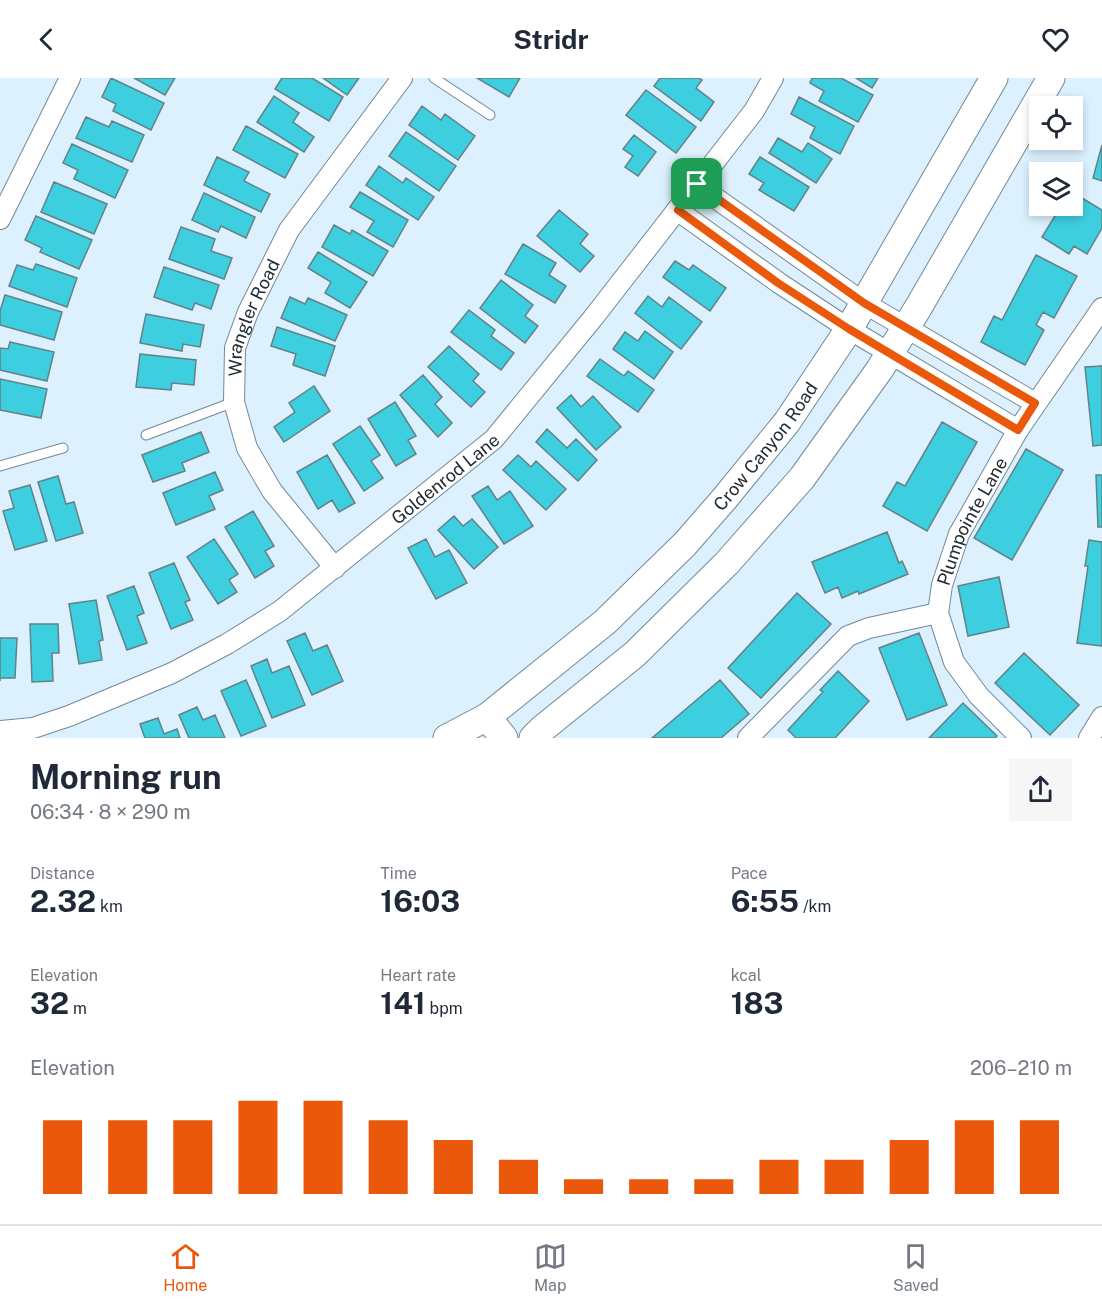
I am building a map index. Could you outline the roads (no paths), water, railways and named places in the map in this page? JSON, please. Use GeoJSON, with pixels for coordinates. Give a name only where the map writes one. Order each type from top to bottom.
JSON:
{"type":"FeatureCollection","features":[{"type":"Feature","properties":{"kind":"main road","name":"Crow Canyon Road"},"geometry":{"type":"LineString","coordinates":[[447,738],[487,717],[605,622],[685,544],[787,422],[849,329],[994,78]]}},
{"type":"Feature","properties":{"kind":"main road"},"geometry":{"type":"LineString","coordinates":[[533,738],[635,654],[727,563],[802,478],[880,369],[1051,78]]}},
{"type":"Feature","properties":{"kind":"main road"},"geometry":{"type":"LineString","coordinates":[[487,717],[504,738]]}},
{"type":"Feature","properties":{"kind":"street"},"geometry":{"type":"LineString","coordinates":[[0,219],[70,78]]}},
{"type":"Feature","properties":{"kind":"street","name":"Wrangler Road"},"geometry":{"type":"LineString","coordinates":[[335,568],[272,491],[247,448],[234,402],[235,348],[266,272],[289,230],[402,78]]}},
{"type":"Feature","properties":{"kind":"street","name":"Goldenrod Lane"},"geometry":{"type":"LineString","coordinates":[[0,731],[33,728],[69,716],[172,673],[227,644],[280,611],[494,439],[678,210],[754,111],[773,78]]}},
{"type":"Feature","properties":{"kind":"street"},"geometry":{"type":"LineString","coordinates":[[697,184],[864,303],[1035,403]]}},
{"type":"Feature","properties":{"kind":"street"},"geometry":{"type":"LineString","coordinates":[[678,210],[778,283],[849,329],[1018,430]]}},
{"type":"Feature","properties":{"kind":"street","name":"Plumpointe Lane"},"geometry":{"type":"LineString","coordinates":[[1021,738],[979,696],[954,662],[938,614],[942,585],[959,534],[1018,430],[1102,308]]}},
{"type":"Feature","properties":{"kind":"street"},"geometry":{"type":"LineString","coordinates":[[748,738],[849,636],[870,628],[938,614]]}},
{"type":"Feature","properties":{"kind":"street"},"geometry":{"type":"LineString","coordinates":[[1089,738],[1102,717]]}},
{"type":"Feature","properties":{"kind":"lane"},"geometry":{"type":"LineString","coordinates":[[434,78],[490,116]]}},
{"type":"Feature","properties":{"kind":"lane"},"geometry":{"type":"LineString","coordinates":[[146,435],[234,402]]}},
{"type":"Feature","properties":{"kind":"lane"},"geometry":{"type":"LineString","coordinates":[[0,466],[63,448]]}}]}
